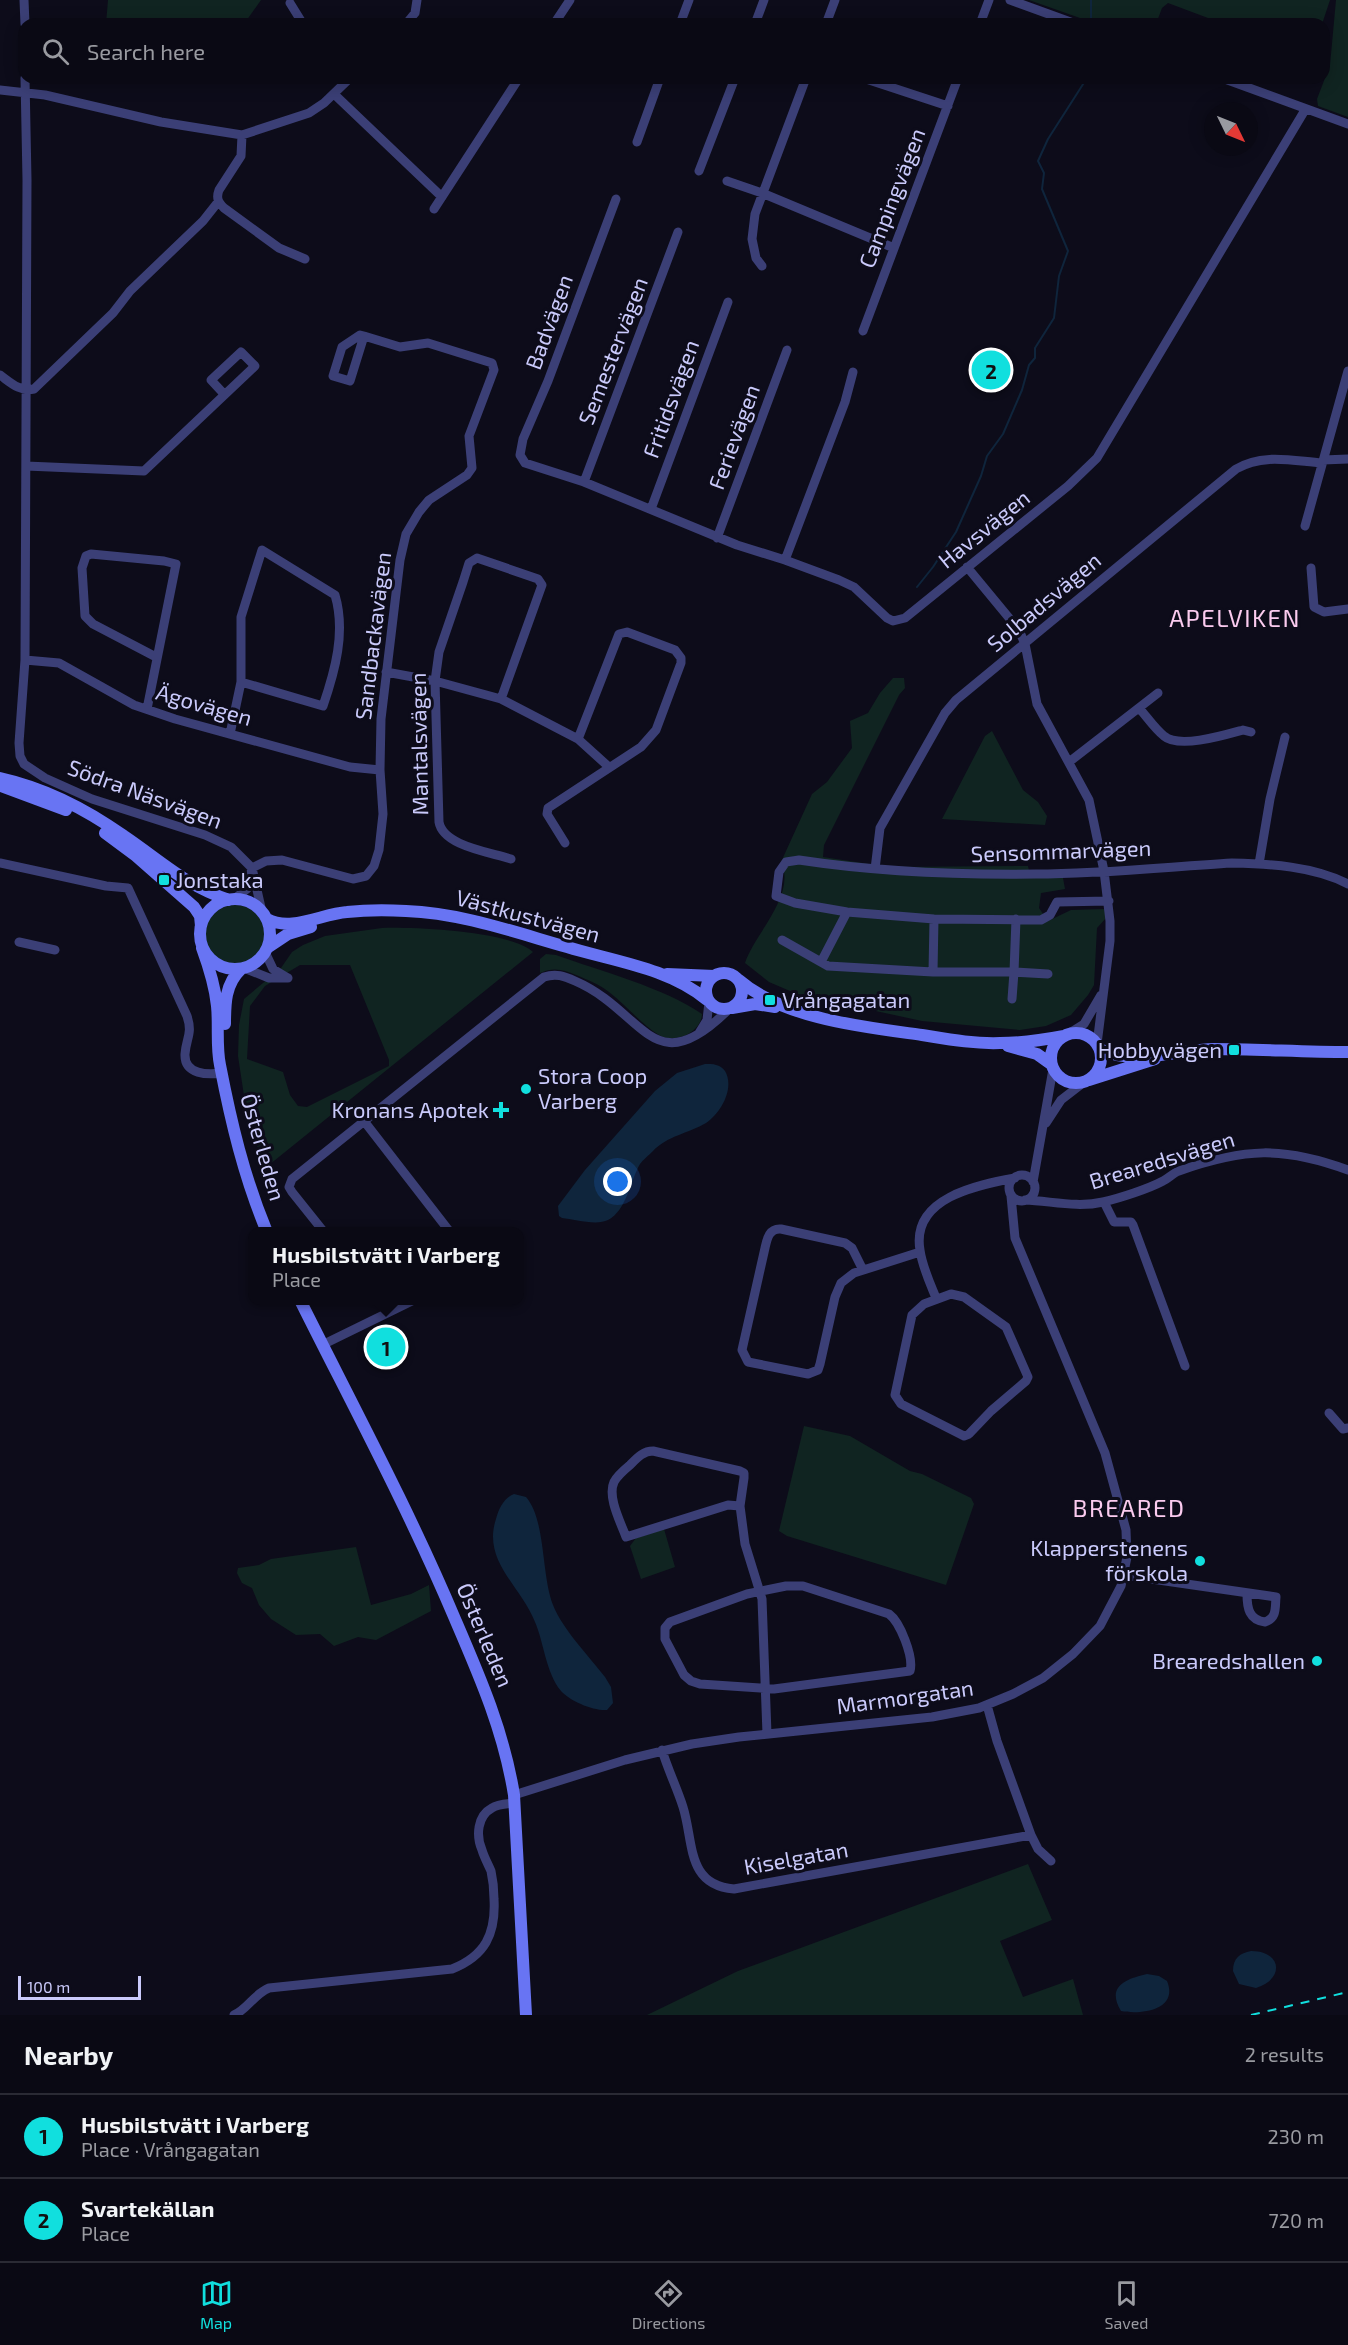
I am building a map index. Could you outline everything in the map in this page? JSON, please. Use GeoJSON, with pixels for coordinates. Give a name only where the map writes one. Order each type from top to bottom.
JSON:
{"type":"FeatureCollection","features":[{"type":"Feature","properties":{"kind":"main road"},"geometry":{"type":"LineString","coordinates":[[0,778],[37,788],[68,802],[125,836],[188,883],[207,893],[250,903],[264,916],[270,934],[266,950],[254,964],[242,969],[229,969],[218,965],[202,948],[200,916],[194,907],[114,839],[63,808],[0,786]]}},
{"type":"Feature","properties":{"kind":"main road"},"geometry":{"type":"LineString","coordinates":[[201,926],[211,908],[232,899]]}},
{"type":"Feature","properties":{"kind":"main road","name":"Västkustvägen"},"geometry":{"type":"LineString","coordinates":[[266,950],[288,934],[301,929],[382,911]]}},
{"type":"Feature","properties":{"kind":"main road","name":"Västkustvägen"},"geometry":{"type":"LineString","coordinates":[[264,916],[284,925],[345,912],[382,911],[432,913],[480,922],[661,974],[694,990],[717,1008],[755,1004],[792,1009],[863,1026],[950,1039],[998,1043],[1033,1053],[1052,1066]]}},
{"type":"Feature","properties":{"kind":"main road","name":"Österleden"},"geometry":{"type":"LineString","coordinates":[[202,948],[213,982],[217,1005],[218,1055],[227,1104],[242,1167],[265,1227]]}},
{"type":"Feature","properties":{"kind":"main road","name":"Österleden"},"geometry":{"type":"LineString","coordinates":[[222,1073],[225,1066],[228,991],[231,980],[242,969]]}},
{"type":"Feature","properties":{"kind":"main road","name":"Västkustvägen"},"geometry":{"type":"LineString","coordinates":[[661,974],[714,976],[727,973],[759,996],[792,1009]]}},
{"type":"Feature","properties":{"kind":"main road"},"geometry":{"type":"LineString","coordinates":[[708,1001],[706,987],[714,976]]}},
{"type":"Feature","properties":{"kind":"main road"},"geometry":{"type":"LineString","coordinates":[[730,1008],[741,997],[742,986],[739,980]]}},
{"type":"Feature","properties":{"kind":"main road"},"geometry":{"type":"LineString","coordinates":[[1167,1054],[1075,1084],[1064,1080],[1052,1066],[1053,1048],[1066,1035],[1082,1034],[1091,1037],[1099,1047],[1112,1055],[1127,1057],[1214,1049],[1348,1052]]}},
{"type":"Feature","properties":{"kind":"main road","name":"Västkustvägen"},"geometry":{"type":"LineString","coordinates":[[998,1043],[1066,1035]]}},
{"type":"Feature","properties":{"kind":"main road"},"geometry":{"type":"LineString","coordinates":[[1086,1082],[1100,1069],[1102,1061],[1099,1047]]}},
{"type":"Feature","properties":{"kind":"main road","name":"Österleden"},"geometry":{"type":"LineString","coordinates":[[302,1305],[435,1571],[488,1694],[504,1744],[514,1799],[526,2015]]}},
{"type":"Feature","properties":{"kind":"street"},"geometry":{"type":"LineString","coordinates":[[24,0],[25,18]]}},
{"type":"Feature","properties":{"kind":"street"},"geometry":{"type":"LineString","coordinates":[[411,18],[415,13],[417,0]]}},
{"type":"Feature","properties":{"kind":"street"},"geometry":{"type":"LineString","coordinates":[[558,18],[570,0]]}},
{"type":"Feature","properties":{"kind":"street"},"geometry":{"type":"LineString","coordinates":[[682,18],[689,0]]}},
{"type":"Feature","properties":{"kind":"street"},"geometry":{"type":"LineString","coordinates":[[757,18],[764,0]]}},
{"type":"Feature","properties":{"kind":"street"},"geometry":{"type":"LineString","coordinates":[[828,18],[835,0]]}},
{"type":"Feature","properties":{"kind":"street"},"geometry":{"type":"LineString","coordinates":[[982,18],[989,0]]}},
{"type":"Feature","properties":{"kind":"street"},"geometry":{"type":"LineString","coordinates":[[1010,0],[1060,18]]}},
{"type":"Feature","properties":{"kind":"street"},"geometry":{"type":"LineString","coordinates":[[290,3],[299,18]]}},
{"type":"Feature","properties":{"kind":"street","name":"Södra Näsvägen"},"geometry":{"type":"LineString","coordinates":[[25,84],[27,133],[25,660],[19,750],[27,767],[45,778],[92,799],[221,841],[238,852],[252,868]]}},
{"type":"Feature","properties":{"kind":"street"},"geometry":{"type":"LineString","coordinates":[[336,84],[337,91],[442,197]]}},
{"type":"Feature","properties":{"kind":"street"},"geometry":{"type":"LineString","coordinates":[[0,90],[45,94],[161,122],[242,135],[300,117],[316,109],[345,84]]}},
{"type":"Feature","properties":{"kind":"street"},"geometry":{"type":"LineString","coordinates":[[434,209],[515,84]]}},
{"type":"Feature","properties":{"kind":"street"},"geometry":{"type":"LineString","coordinates":[[637,142],[658,84]]}},
{"type":"Feature","properties":{"kind":"street"},"geometry":{"type":"LineString","coordinates":[[699,171],[733,84]]}},
{"type":"Feature","properties":{"kind":"street"},"geometry":{"type":"LineString","coordinates":[[762,266],[756,258],[752,239],[755,214],[804,84]]}},
{"type":"Feature","properties":{"kind":"street"},"geometry":{"type":"LineString","coordinates":[[881,84],[948,106]]}},
{"type":"Feature","properties":{"kind":"street","name":"Campingvägen"},"geometry":{"type":"LineString","coordinates":[[863,331],[956,84]]}},
{"type":"Feature","properties":{"kind":"street"},"geometry":{"type":"LineString","coordinates":[[1238,84],[1348,124]]}},
{"type":"Feature","properties":{"kind":"street","name":"Havsvägen"},"geometry":{"type":"LineString","coordinates":[[521,459],[525,463],[584,482],[717,538],[785,560],[854,587],[893,621],[905,618],[1068,486],[1097,458],[1305,110]]}},
{"type":"Feature","properties":{"kind":"street"},"geometry":{"type":"LineString","coordinates":[[242,135],[240,156],[219,190],[218,202],[279,248],[305,259]]}},
{"type":"Feature","properties":{"kind":"street"},"geometry":{"type":"LineString","coordinates":[[727,181],[762,193],[894,248]]}},
{"type":"Feature","properties":{"kind":"street","name":"Badvägen"},"geometry":{"type":"LineString","coordinates":[[521,459],[523,439],[548,381],[616,200]]}},
{"type":"Feature","properties":{"kind":"street"},"geometry":{"type":"LineString","coordinates":[[0,375],[26,391],[34,389],[80,347],[113,313],[130,291],[203,221],[218,202]]}},
{"type":"Feature","properties":{"kind":"street","name":"Semestervägen"},"geometry":{"type":"LineString","coordinates":[[584,482],[678,232]]}},
{"type":"Feature","properties":{"kind":"street","name":"Fritidsvägen"},"geometry":{"type":"LineString","coordinates":[[651,510],[728,302]]}},
{"type":"Feature","properties":{"kind":"street"},"geometry":{"type":"LineString","coordinates":[[356,336],[364,336],[350,381],[333,376],[342,347],[356,336]]}},
{"type":"Feature","properties":{"kind":"street","name":"Sandbackavägen"},"geometry":{"type":"LineString","coordinates":[[252,868],[266,861],[282,860],[345,878],[361,879],[374,866],[379,850],[383,814],[380,770],[381,719],[400,561],[406,534],[418,512],[429,500],[467,476],[472,468],[470,436],[494,370],[488,360],[428,343],[400,347],[364,336]]}},
{"type":"Feature","properties":{"kind":"street","name":"Ferievägen"},"geometry":{"type":"LineString","coordinates":[[717,538],[787,350]]}},
{"type":"Feature","properties":{"kind":"street"},"geometry":{"type":"LineString","coordinates":[[26,466],[144,471],[255,366],[241,352],[211,380],[224,394]]}},
{"type":"Feature","properties":{"kind":"street"},"geometry":{"type":"LineString","coordinates":[[1305,526],[1348,371]]}},
{"type":"Feature","properties":{"kind":"street"},"geometry":{"type":"LineString","coordinates":[[785,560],[845,402],[853,372]]}},
{"type":"Feature","properties":{"kind":"street","name":"Solbadsvägen"},"geometry":{"type":"LineString","coordinates":[[875,869],[880,828],[945,713],[970,687],[1243,465],[1264,459],[1323,461],[1348,459]]}},
{"type":"Feature","properties":{"kind":"street"},"geometry":{"type":"LineString","coordinates":[[230,734],[241,682],[241,617],[262,550],[335,595],[339,611],[335,669],[323,706],[241,682]]}},
{"type":"Feature","properties":{"kind":"street"},"geometry":{"type":"LineString","coordinates":[[147,709],[176,564],[91,554],[86,556],[82,568],[85,616],[93,624],[156,657]]}},
{"type":"Feature","properties":{"kind":"street","name":"Mantalsvägen"},"geometry":{"type":"LineString","coordinates":[[501,699],[542,585],[538,579],[477,558],[469,563],[439,652],[435,681],[440,830],[450,840],[511,859]]}},
{"type":"Feature","properties":{"kind":"street"},"geometry":{"type":"LineString","coordinates":[[967,567],[1019,630],[1025,644],[1037,705],[1089,801],[1109,901],[1110,941],[1099,1047]]}},
{"type":"Feature","properties":{"kind":"street"},"geometry":{"type":"LineString","coordinates":[[1311,568],[1314,607],[1324,612],[1348,609]]}},
{"type":"Feature","properties":{"kind":"street"},"geometry":{"type":"LineString","coordinates":[[565,843],[547,814],[548,808],[641,747],[656,730],[681,663],[679,654],[675,650],[627,632],[619,634],[578,739]]}},
{"type":"Feature","properties":{"kind":"street","name":"Ägovägen"},"geometry":{"type":"LineString","coordinates":[[25,660],[59,663],[134,705],[230,734],[350,766],[380,770]]}},
{"type":"Feature","properties":{"kind":"street"},"geometry":{"type":"LineString","coordinates":[[386,672],[435,681],[501,699],[578,739],[609,767]]}},
{"type":"Feature","properties":{"kind":"street"},"geometry":{"type":"LineString","coordinates":[[1069,762],[1158,693]]}},
{"type":"Feature","properties":{"kind":"street"},"geometry":{"type":"LineString","coordinates":[[1139,708],[1165,737],[1177,742],[1243,730],[1251,732]]}},
{"type":"Feature","properties":{"kind":"street"},"geometry":{"type":"LineString","coordinates":[[1259,864],[1270,799],[1285,736]]}},
{"type":"Feature","properties":{"kind":"street","name":"Sensommarvägen"},"geometry":{"type":"LineString","coordinates":[[847,912],[795,903],[776,896],[779,872],[786,862],[799,860],[875,869],[958,874],[1037,874],[1232,862],[1296,868],[1328,876],[1348,885]]}},
{"type":"Feature","properties":{"kind":"street"},"geometry":{"type":"LineString","coordinates":[[0,863],[106,886],[128,888],[187,1016],[191,1031],[185,1054],[188,1065],[202,1074],[222,1073]]}},
{"type":"Feature","properties":{"kind":"street"},"geometry":{"type":"LineString","coordinates":[[232,899],[247,889],[252,868]]}},
{"type":"Feature","properties":{"kind":"street"},"geometry":{"type":"LineString","coordinates":[[252,868],[264,916]]}},
{"type":"Feature","properties":{"kind":"street"},"geometry":{"type":"LineString","coordinates":[[821,962],[847,912],[934,919],[1041,920],[1050,915],[1057,902],[1109,901]]}},
{"type":"Feature","properties":{"kind":"street"},"geometry":{"type":"LineString","coordinates":[[933,972],[934,919]]}},
{"type":"Feature","properties":{"kind":"street"},"geometry":{"type":"LineString","coordinates":[[1012,999],[1016,919]]}},
{"type":"Feature","properties":{"kind":"street"},"geometry":{"type":"LineString","coordinates":[[782,940],[828,966],[933,972],[1048,974]]}},
{"type":"Feature","properties":{"kind":"street"},"geometry":{"type":"LineString","coordinates":[[19,942],[55,950]]}},
{"type":"Feature","properties":{"kind":"street"},"geometry":{"type":"LineString","coordinates":[[242,969],[269,978],[288,978],[273,969],[266,950]]}},
{"type":"Feature","properties":{"kind":"street"},"geometry":{"type":"LineString","coordinates":[[320,1227],[292,1192],[289,1184],[292,1179],[534,984],[550,975],[566,977],[594,989],[656,1040],[676,1044],[696,1037],[730,1008]]}},
{"type":"Feature","properties":{"kind":"street"},"geometry":{"type":"LineString","coordinates":[[1066,1035],[1084,1023],[1104,990]]}},
{"type":"Feature","properties":{"kind":"street"},"geometry":{"type":"LineString","coordinates":[[696,1037],[707,1020],[708,1001]]}},
{"type":"Feature","properties":{"kind":"street"},"geometry":{"type":"LineString","coordinates":[[1013,1218],[1024,1201],[1033,1193],[1036,1153],[1052,1066]]}},
{"type":"Feature","properties":{"kind":"street"},"geometry":{"type":"LineString","coordinates":[[1041,1133],[1061,1100],[1086,1082]]}},
{"type":"Feature","properties":{"kind":"street"},"geometry":{"type":"LineString","coordinates":[[363,1121],[446,1227]]}},
{"type":"Feature","properties":{"kind":"street"},"geometry":{"type":"LineString","coordinates":[[1011,1195],[1010,1185],[1028,1169],[1036,1153]]}},
{"type":"Feature","properties":{"kind":"street","name":"Brearedsvägen"},"geometry":{"type":"LineString","coordinates":[[1024,1201],[1069,1204],[1104,1202],[1162,1181],[1176,1172],[1244,1154],[1289,1153],[1306,1156],[1348,1170]]}},
{"type":"Feature","properties":{"kind":"street"},"geometry":{"type":"LineString","coordinates":[[936,1298],[920,1252],[922,1228],[927,1215],[935,1205],[970,1188],[1018,1177],[1027,1177],[1043,1194],[1056,1203]]}},
{"type":"Feature","properties":{"kind":"street"},"geometry":{"type":"LineString","coordinates":[[989,1183],[998,1186],[1016,1200],[1024,1201]]}},
{"type":"Feature","properties":{"kind":"street","name":"Marmorgatan"},"geometry":{"type":"LineString","coordinates":[[234,2015],[260,1991],[269,1988],[452,1969],[473,1958],[486,1944],[491,1934],[495,1915],[492,1874],[479,1842],[478,1833],[480,1822],[492,1808],[662,1750],[767,1734],[949,1714],[987,1705],[1030,1686],[1073,1654],[1100,1626],[1115,1601],[1124,1575],[1128,1542],[1126,1530],[1105,1453],[1015,1238],[1011,1195]]}},
{"type":"Feature","properties":{"kind":"street"},"geometry":{"type":"LineString","coordinates":[[1104,1202],[1114,1222],[1131,1222],[1133,1225],[1185,1366]]}},
{"type":"Feature","properties":{"kind":"street"},"geometry":{"type":"LineString","coordinates":[[862,1270],[852,1248],[845,1243],[781,1229],[771,1232],[765,1248],[742,1350],[748,1362],[808,1374],[818,1370],[838,1288],[847,1277],[920,1252]]}},
{"type":"Feature","properties":{"kind":"street"},"geometry":{"type":"LineString","coordinates":[[951,1294],[960,1295],[1002,1324],[1010,1333],[1027,1372],[1026,1381],[967,1435],[962,1436],[901,1404],[895,1395],[912,1316],[919,1307],[936,1298],[951,1294]]}},
{"type":"Feature","properties":{"kind":"street"},"geometry":{"type":"LineString","coordinates":[[322,1345],[404,1305]]}},
{"type":"Feature","properties":{"kind":"street"},"geometry":{"type":"LineString","coordinates":[[1329,1413],[1343,1429],[1348,1428]]}},
{"type":"Feature","properties":{"kind":"street"},"geometry":{"type":"LineString","coordinates":[[740,1506],[728,1504],[626,1537],[614,1500],[612,1485],[638,1457],[648,1451],[744,1473],[740,1506],[745,1544],[761,1590],[767,1734]]}},
{"type":"Feature","properties":{"kind":"street"},"geometry":{"type":"LineString","coordinates":[[1124,1575],[1276,1597],[1276,1610],[1273,1617],[1265,1622],[1255,1619],[1248,1610],[1247,1594]]}},
{"type":"Feature","properties":{"kind":"street"},"geometry":{"type":"LineString","coordinates":[[803,1586],[889,1614],[896,1620],[900,1629],[911,1666],[910,1671],[765,1689],[700,1684],[691,1681],[676,1663],[664,1632],[670,1622],[761,1590],[803,1586]]}},
{"type":"Feature","properties":{"kind":"street"},"geometry":{"type":"LineString","coordinates":[[987,1705],[997,1741],[1031,1835],[1038,1849],[1051,1861]]}},
{"type":"Feature","properties":{"kind":"street","name":"Kiselgatan"},"geometry":{"type":"LineString","coordinates":[[662,1750],[683,1807],[698,1868],[705,1878],[723,1888],[734,1889],[1031,1835]]}},
{"type":"Feature","properties":{"kind":"green space"},"geometry":{"type":"Polygon","coordinates":[[[108,0],[261,0],[248,18],[106,18],[108,0]]]}},
{"type":"Feature","properties":{"kind":"green space"},"geometry":{"type":"Polygon","coordinates":[[[1029,0],[1330,0],[1324,18],[1208,18],[1168,3],[1162,8],[1158,18],[1080,18],[1029,0]]]}},
{"type":"Feature","properties":{"kind":"green space"},"geometry":{"type":"Polygon","coordinates":[[[1336,0],[1348,0],[1348,117],[1318,106],[1317,99],[1323,84],[1330,84],[1336,0]]]}},
{"type":"Feature","properties":{"kind":"green space"},"geometry":{"type":"Polygon","coordinates":[[[893,678],[904,678],[905,688],[899,695],[824,845],[823,857],[889,867],[1028,866],[1030,876],[1063,878],[1065,889],[1041,893],[1039,908],[1048,921],[1071,910],[1106,909],[1106,918],[1097,928],[1094,985],[1071,1015],[1046,1026],[1020,1030],[922,1021],[797,994],[769,982],[745,963],[779,901],[784,875],[781,862],[812,794],[827,782],[852,748],[850,721],[868,713],[880,693],[893,678]]]}},
{"type":"Feature","properties":{"kind":"green space"},"geometry":{"type":"Polygon","coordinates":[[[992,731],[1023,790],[1038,802],[1047,816],[1045,825],[942,819],[985,736],[992,731]]]}},
{"type":"Feature","properties":{"kind":"green space"},"geometry":{"type":"Polygon","coordinates":[[[229,905],[241,905],[252,910],[260,918],[265,935],[263,947],[252,960],[241,965],[229,965],[218,960],[210,952],[205,941],[205,929],[210,918],[218,910],[229,905]]]}},
{"type":"Feature","properties":{"kind":"green space"},"geometry":{"type":"Polygon","coordinates":[[[382,928],[416,928],[504,939],[533,952],[264,1169],[246,1109],[238,1056],[239,1025],[244,999],[281,968],[292,952],[325,936],[382,928]],[[300,965],[265,986],[250,1006],[247,1059],[283,1072],[290,1095],[298,1106],[307,1107],[389,1066],[389,1060],[350,965],[300,965]]]}},
{"type":"Feature","properties":{"kind":"green space"},"geometry":{"type":"Polygon","coordinates":[[[546,954],[556,955],[670,996],[702,1014],[701,1021],[686,1035],[672,1038],[659,1035],[597,984],[562,970],[554,969],[540,973],[540,959],[546,954]]]}},
{"type":"Feature","properties":{"kind":"green space"},"geometry":{"type":"Polygon","coordinates":[[[804,1426],[850,1436],[910,1471],[922,1474],[971,1498],[974,1504],[946,1585],[787,1536],[779,1531],[804,1426]]]}},
{"type":"Feature","properties":{"kind":"green space"},"geometry":{"type":"Polygon","coordinates":[[[664,1529],[675,1567],[641,1579],[630,1546],[636,1538],[664,1529]]]}},
{"type":"Feature","properties":{"kind":"green space"},"geometry":{"type":"Polygon","coordinates":[[[356,1547],[371,1605],[411,1594],[429,1585],[431,1611],[376,1640],[358,1637],[334,1646],[320,1634],[296,1635],[271,1619],[259,1605],[252,1588],[242,1583],[237,1573],[238,1568],[259,1565],[271,1559],[356,1547]]]}},
{"type":"Feature","properties":{"kind":"green space"},"geometry":{"type":"Polygon","coordinates":[[[1028,1864],[1052,1920],[1000,1941],[1023,1997],[1073,1979],[1083,2015],[647,2015],[738,1971],[1028,1864]]]}},
{"type":"Feature","properties":{"kind":"water"},"geometry":{"type":"Polygon","coordinates":[[[705,1064],[721,1067],[728,1078],[725,1100],[712,1119],[665,1142],[644,1159],[620,1209],[608,1220],[591,1222],[559,1216],[558,1206],[585,1170],[655,1091],[677,1073],[705,1064]]]}},
{"type":"Feature","properties":{"kind":"water"},"geometry":{"type":"Polygon","coordinates":[[[514,1494],[526,1497],[537,1519],[549,1592],[557,1614],[611,1687],[613,1703],[607,1710],[582,1705],[561,1691],[552,1676],[529,1609],[498,1561],[493,1534],[496,1519],[502,1504],[514,1494]]]}},
{"type":"Feature","properties":{"kind":"water"},"geometry":{"type":"Polygon","coordinates":[[[1251,1951],[1269,1956],[1274,1960],[1276,1966],[1272,1978],[1256,1988],[1239,1984],[1233,1971],[1238,1957],[1251,1951]]]}},
{"type":"Feature","properties":{"kind":"water"},"geometry":{"type":"Polygon","coordinates":[[[1147,1974],[1159,1976],[1167,1981],[1168,1998],[1163,2004],[1148,2011],[1121,2011],[1117,2002],[1117,1990],[1126,1981],[1147,1974]]]}},
{"type":"Feature","properties":{"kind":"waterway"},"geometry":{"type":"LineString","coordinates":[[1091,0],[1091,18]]}},
{"type":"Feature","properties":{"kind":"waterway"},"geometry":{"type":"LineString","coordinates":[[917,587],[956,532],[981,476],[987,456],[1003,434],[1022,390],[1029,365],[1035,358],[1035,348],[1054,318],[1059,276],[1068,251],[1042,189],[1044,173],[1038,161],[1048,139],[1083,84]]}},
{"type":"Feature","properties":{"kind":"railway"},"geometry":{"type":"LineString","coordinates":[[1251,2015],[1348,1992]]}},
{"type":"Feature","properties":{"kind":"place","name":"Svartekällan"},"geometry":{"type":"Point","coordinates":[991,370]}},
{"type":"Feature","properties":{"kind":"place","name":"Jonstaka"},"geometry":{"type":"Point","coordinates":[164,880]}},
{"type":"Feature","properties":{"kind":"place","name":"Vrångagatan"},"geometry":{"type":"Point","coordinates":[770,1000]}},
{"type":"Feature","properties":{"kind":"place","name":"Hobbyvägen"},"geometry":{"type":"Point","coordinates":[1234,1050]}},
{"type":"Feature","properties":{"kind":"place","name":"Stora Coop Varberg"},"geometry":{"type":"Point","coordinates":[526,1089]}},
{"type":"Feature","properties":{"kind":"place","name":"Kronans Apotek"},"geometry":{"type":"Point","coordinates":[501,1110]}},
{"type":"Feature","properties":{"kind":"place","name":"Husbilstvätt i Varberg"},"geometry":{"type":"Point","coordinates":[386,1347]}},
{"type":"Feature","properties":{"kind":"place","name":"Klapperstenens förskola"},"geometry":{"type":"Point","coordinates":[1200,1561]}},
{"type":"Feature","properties":{"kind":"place","name":"Brearedshallen"},"geometry":{"type":"Point","coordinates":[1317,1661]}},
{"type":"Feature","properties":{"kind":"district","name":"APELVIKEN"},"geometry":{"type":"Point","coordinates":[1235,619]}},
{"type":"Feature","properties":{"kind":"district","name":"BREARED"},"geometry":{"type":"Point","coordinates":[1129,1509]}}]}
